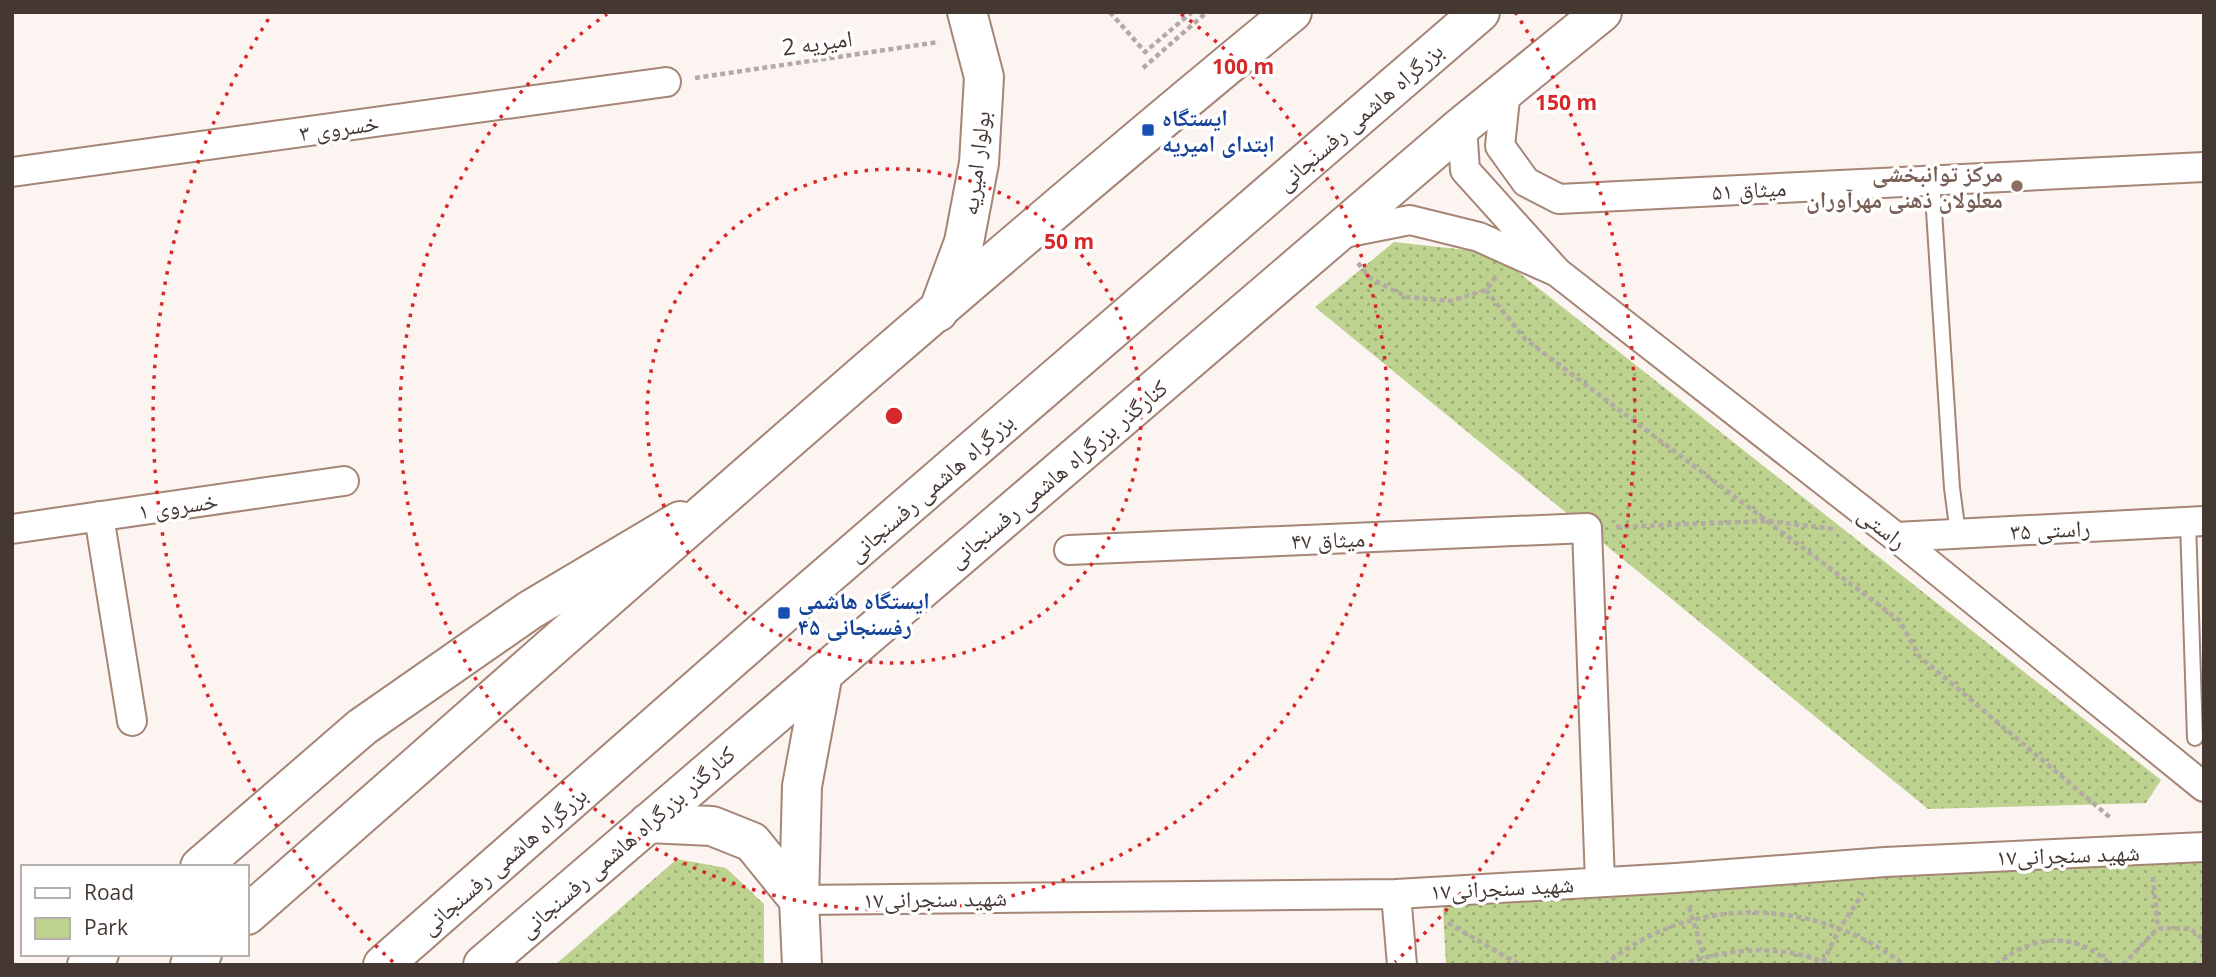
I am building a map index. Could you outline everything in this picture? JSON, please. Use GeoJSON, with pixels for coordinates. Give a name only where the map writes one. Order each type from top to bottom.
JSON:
{"type":"FeatureCollection","features":[{"type":"Feature","properties":{"kind":"main road"},"geometry":{"type":"LineString","coordinates":[[248,914],[1148,130],[1292,12]]}},
{"type":"Feature","properties":{"kind":"main road","name":"بزرگراه هاشمی رفسنجانی"},"geometry":{"type":"LineString","coordinates":[[383,965],[784,613],[1480,12]]}},
{"type":"Feature","properties":{"kind":"main road","name":"کنارگذر بزرگراه هاشمی رفسنجانی"},"geometry":{"type":"LineString","coordinates":[[484,965],[1462,126],[1602,12]]}},
{"type":"Feature","properties":{"kind":"main road","name":"بولوار امیریه"},"geometry":{"type":"LineString","coordinates":[[938,312],[964,242],[979,163],[984,77],[970,25]]}},
{"type":"Feature","properties":{"kind":"main road"},"geometry":{"type":"LineString","coordinates":[[202,865],[362,727],[530,610],[730,492]]}},
{"type":"Feature","properties":{"kind":"main road"},"geometry":{"type":"LineString","coordinates":[[802,965],[799,900],[802,786],[822,673]]}},
{"type":"Feature","properties":{"kind":"main road"},"geometry":{"type":"LineString","coordinates":[[648,823],[712,826],[752,842],[799,900]]}},
{"type":"Feature","properties":{"kind":"street","name":"خسروی ۳"},"geometry":{"type":"LineString","coordinates":[[12,172],[666,82]]}},
{"type":"Feature","properties":{"kind":"street","name":"میثاق ۵۱"},"geometry":{"type":"LineString","coordinates":[[1506,89],[1500,146],[1525,182],[1559,199],[2204,167]]}},
{"type":"Feature","properties":{"kind":"street"},"geometry":{"type":"LineString","coordinates":[[1462,126],[1465,170],[1557,272]]}},
{"type":"Feature","properties":{"kind":"street"},"geometry":{"type":"LineString","coordinates":[[1336,234],[1410,220],[1479,237],[1557,272]]}},
{"type":"Feature","properties":{"kind":"street","name":"راستی"},"geometry":{"type":"LineString","coordinates":[[1557,272],[1896,537],[2204,787]]}},
{"type":"Feature","properties":{"kind":"street","name":"خسروی ۱"},"geometry":{"type":"LineString","coordinates":[[12,529],[344,481]]}},
{"type":"Feature","properties":{"kind":"street"},"geometry":{"type":"LineString","coordinates":[[99,516],[131,721]]}},
{"type":"Feature","properties":{"kind":"street","name":"راستی ۳۵"},"geometry":{"type":"LineString","coordinates":[[1896,537],[2196,521]]}},
{"type":"Feature","properties":{"kind":"street"},"geometry":{"type":"LineString","coordinates":[[1587,528],[1600,882]]}},
{"type":"Feature","properties":{"kind":"street","name":"میثاق ۴۷"},"geometry":{"type":"LineString","coordinates":[[1069,550],[1587,528]]}},
{"type":"Feature","properties":{"kind":"street","name":"شهید سنجرانی۱۷"},"geometry":{"type":"LineString","coordinates":[[799,900],[1396,894],[1676,878],[1885,862],[2204,847]]}},
{"type":"Feature","properties":{"kind":"street"},"geometry":{"type":"LineString","coordinates":[[1396,894],[1402,965]]}},
{"type":"Feature","properties":{"kind":"lane"},"geometry":{"type":"LineString","coordinates":[[1932,180],[1952,488],[1958,534]]}},
{"type":"Feature","properties":{"kind":"lane"},"geometry":{"type":"LineString","coordinates":[[2195,738],[2196,521]]}},
{"type":"Feature","properties":{"kind":"path"},"geometry":{"type":"LineString","coordinates":[[1110,12],[1144,52],[1192,12]]}},
{"type":"Feature","properties":{"kind":"path"},"geometry":{"type":"LineString","coordinates":[[1143,68],[1208,12]]}},
{"type":"Feature","properties":{"kind":"path","name":"امیریه 2"},"geometry":{"type":"LineString","coordinates":[[666,82],[970,25]]}},
{"type":"Feature","properties":{"kind":"path"},"geometry":{"type":"LineString","coordinates":[[1336,234],[1370,278],[1407,297],[1450,301],[1486,290],[1514,253]]}},
{"type":"Feature","properties":{"kind":"path"},"geometry":{"type":"LineString","coordinates":[[1486,290],[1525,339],[1900,621],[1919,656],[2150,851],[2158,928]]}},
{"type":"Feature","properties":{"kind":"path"},"geometry":{"type":"LineString","coordinates":[[1587,528],[1767,521],[1896,537]]}},
{"type":"Feature","properties":{"kind":"path"},"geometry":{"type":"LineString","coordinates":[[1823,962],[1840,928],[1885,862]]}},
{"type":"Feature","properties":{"kind":"path"},"geometry":{"type":"LineString","coordinates":[[1676,878],[1694,919],[1704,957]]}},
{"type":"Feature","properties":{"kind":"path"},"geometry":{"type":"LineString","coordinates":[[1396,894],[1520,965]]}},
{"type":"Feature","properties":{"kind":"path"},"geometry":{"type":"LineString","coordinates":[[1605,965],[1646,937],[1694,919],[1743,911],[1777,912],[1811,918],[1874,944],[1904,965]]}},
{"type":"Feature","properties":{"kind":"path"},"geometry":{"type":"LineString","coordinates":[[2123,965],[2158,928],[2191,929],[2204,940]]}},
{"type":"Feature","properties":{"kind":"path"},"geometry":{"type":"LineString","coordinates":[[1996,965],[2020,948],[2049,940],[2068,941],[2087,947],[2104,957],[2111,965]]}},
{"type":"Feature","properties":{"kind":"path"},"geometry":{"type":"LineString","coordinates":[[1681,965],[1734,951],[1764,950],[1794,954],[1829,965]]}},
{"type":"Feature","properties":{"kind":"green space"},"geometry":{"type":"Polygon","coordinates":[[[1394,242],[1494,253],[2161,780],[2146,803],[1928,809],[1315,307],[1394,242]]]}},
{"type":"Feature","properties":{"kind":"green space"},"geometry":{"type":"Polygon","coordinates":[[[2204,847],[2204,965],[1446,965],[1443,910],[1447,895],[2204,847]]]}},
{"type":"Feature","properties":{"kind":"green space"},"geometry":{"type":"Polygon","coordinates":[[[677,859],[726,868],[764,904],[764,965],[555,965],[677,859]]]}},
{"type":"Feature","properties":{"kind":"place","name":"ایستگاه ابتدای امیریه"},"geometry":{"type":"Point","coordinates":[1148,130]}},
{"type":"Feature","properties":{"kind":"place","name":"مرکز توانبخشی معلولان ذهنی مهرآوران"},"geometry":{"type":"Point","coordinates":[2017,186]}},
{"type":"Feature","properties":{"kind":"place","name":"ایستگاه هاشمی رفسنجانی ۴۵"},"geometry":{"type":"Point","coordinates":[784,613]}}]}
